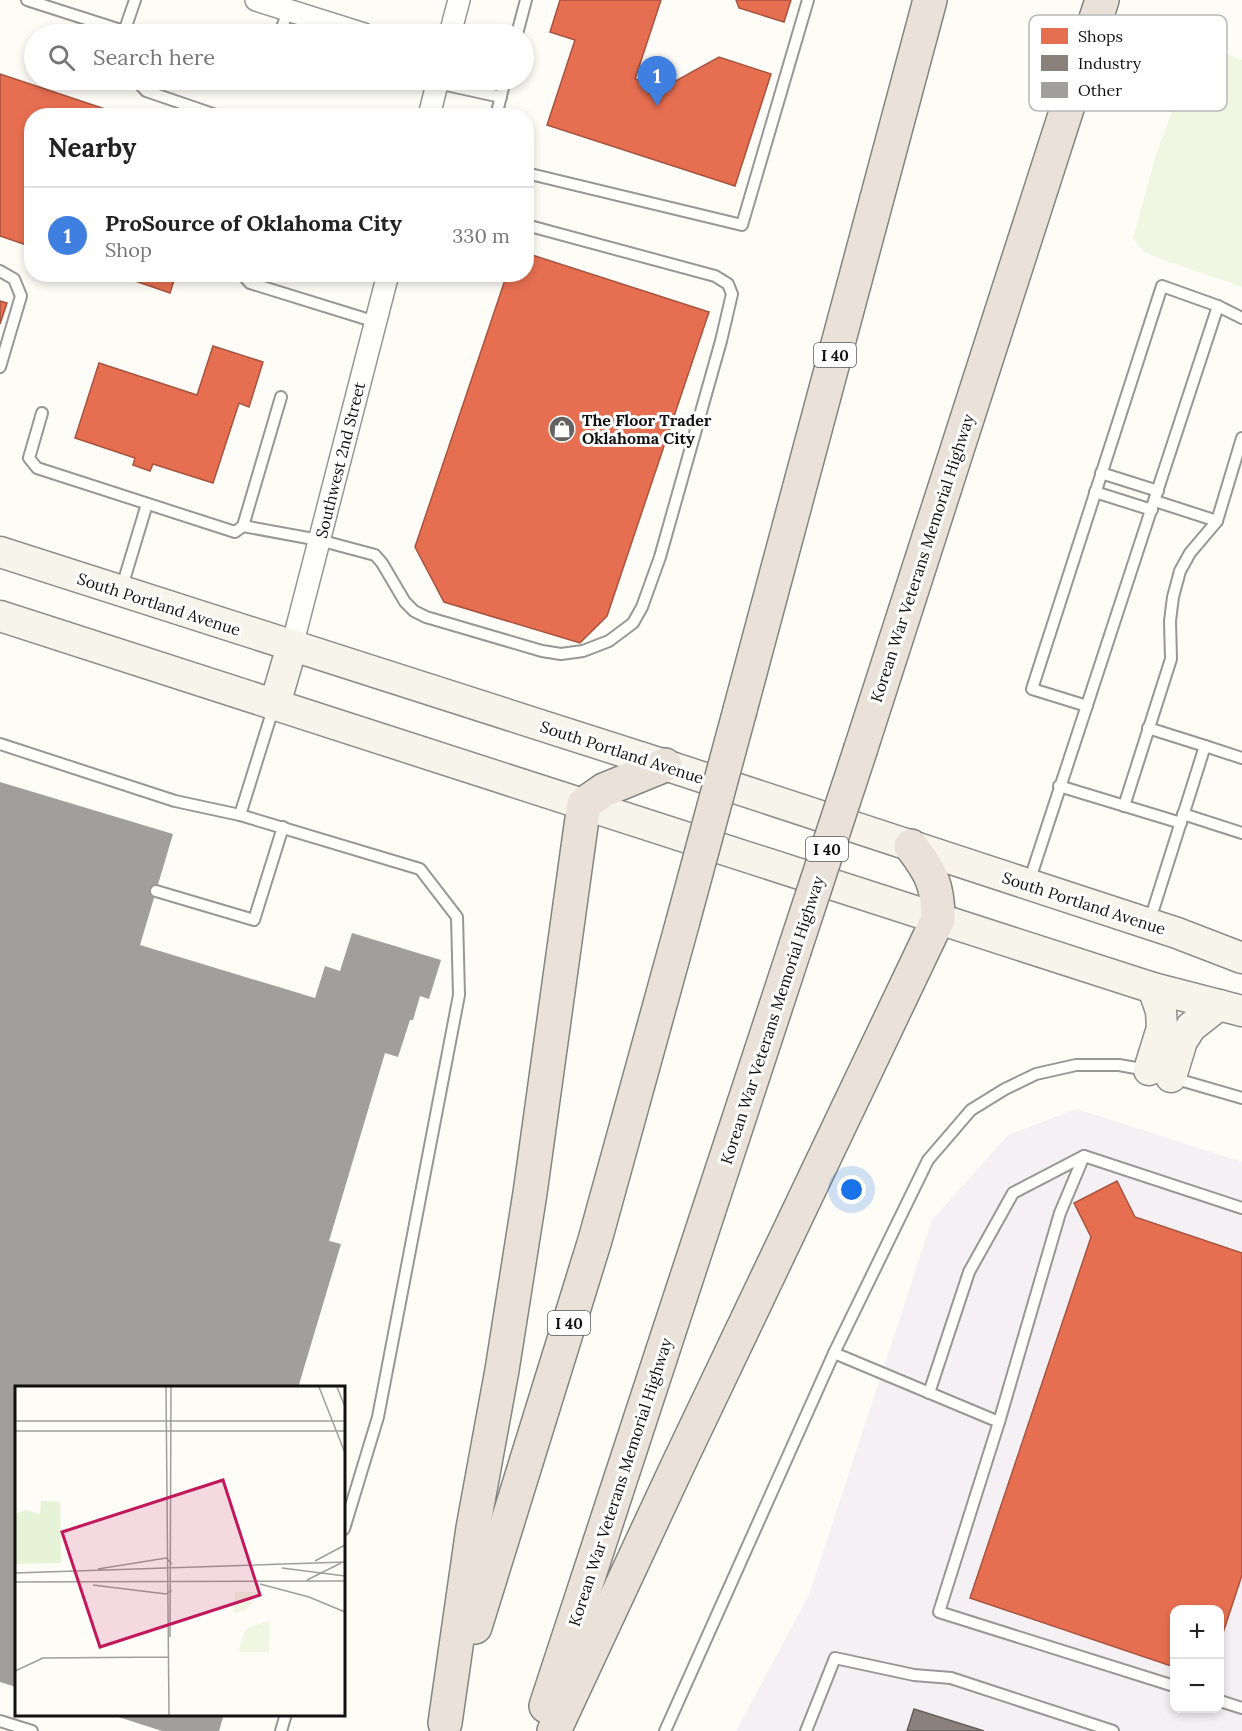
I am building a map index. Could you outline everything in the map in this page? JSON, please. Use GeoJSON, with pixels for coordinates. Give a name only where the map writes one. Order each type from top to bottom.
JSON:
{"type":"FeatureCollection","features":[{"type":"Feature","properties":{"kind":"highway","name":"I 40"},"geometry":{"type":"LineString","coordinates":[[443,1727],[595,1240],[930,0]]}},
{"type":"Feature","properties":{"kind":"highway","name":"Korean War Veterans Memorial Highway"},"geometry":{"type":"LineString","coordinates":[[1097,15],[1102,0]]}},
{"type":"Feature","properties":{"kind":"highway"},"geometry":{"type":"LineString","coordinates":[[1109,15],[1118,0]]}},
{"type":"Feature","properties":{"kind":"highway","name":"Korean War Veterans Memorial Highway"},"geometry":{"type":"LineString","coordinates":[[538,1731],[861,748],[1067,111]]}},
{"type":"Feature","properties":{"kind":"highway"},"geometry":{"type":"LineString","coordinates":[[443,1727],[473,1528],[502,1370],[530,1194],[584,804],[604,790],[665,765]]}},
{"type":"Feature","properties":{"kind":"highway"},"geometry":{"type":"LineString","coordinates":[[554,1731],[682,1456],[938,919],[938,897],[927,867],[911,846]]}},
{"type":"Feature","properties":{"kind":"main road","name":"South Portland Avenue"},"geometry":{"type":"LineString","coordinates":[[0,552],[665,765],[1149,924],[1242,958]]}},
{"type":"Feature","properties":{"kind":"main road"},"geometry":{"type":"LineString","coordinates":[[0,616],[1153,988],[1230,1008]]}},
{"type":"Feature","properties":{"kind":"main road"},"geometry":{"type":"LineString","coordinates":[[275,704],[292,646]]}},
{"type":"Feature","properties":{"kind":"main road"},"geometry":{"type":"LineString","coordinates":[[1153,988],[1161,1011],[1160,1074]]}},
{"type":"Feature","properties":{"kind":"main road"},"geometry":{"type":"LineString","coordinates":[[1160,1074],[1191,1027],[1230,1008]]}},
{"type":"Feature","properties":{"kind":"street"},"geometry":{"type":"LineString","coordinates":[[256,0],[332,24]]}},
{"type":"Feature","properties":{"kind":"street"},"geometry":{"type":"LineString","coordinates":[[453,24],[459,0]]}},
{"type":"Feature","properties":{"kind":"street"},"geometry":{"type":"LineString","coordinates":[[431,108],[436,90]]}},
{"type":"Feature","properties":{"kind":"street","name":"Southwest 2nd Street"},"geometry":{"type":"LineString","coordinates":[[292,646],[386,282]]}},
{"type":"Feature","properties":{"kind":"lane"},"geometry":{"type":"LineString","coordinates":[[27,0],[98,24]]}},
{"type":"Feature","properties":{"kind":"lane"},"geometry":{"type":"LineString","coordinates":[[129,24],[135,0]]}},
{"type":"Feature","properties":{"kind":"lane"},"geometry":{"type":"LineString","coordinates":[[520,24],[526,0]]}},
{"type":"Feature","properties":{"kind":"lane"},"geometry":{"type":"LineString","coordinates":[[534,175],[742,225],[808,0]]}},
{"type":"Feature","properties":{"kind":"lane"},"geometry":{"type":"LineString","coordinates":[[283,24],[288,10]]}},
{"type":"Feature","properties":{"kind":"lane"},"geometry":{"type":"LineString","coordinates":[[145,90],[196,108]]}},
{"type":"Feature","properties":{"kind":"lane"},"geometry":{"type":"LineString","coordinates":[[473,90],[501,97]]}},
{"type":"Feature","properties":{"kind":"lane"},"geometry":{"type":"LineString","coordinates":[[498,108],[503,90]]}},
{"type":"Feature","properties":{"kind":"lane"},"geometry":{"type":"LineString","coordinates":[[243,526],[319,540],[375,555],[405,602],[414,611],[426,617],[542,651],[561,654],[583,651],[609,641],[633,623],[642,607],[660,557],[721,341],[732,294],[728,284],[715,276],[534,227]]}},
{"type":"Feature","properties":{"kind":"lane"},"geometry":{"type":"LineString","coordinates":[[0,271],[14,279],[21,296],[0,367]]}},
{"type":"Feature","properties":{"kind":"lane"},"geometry":{"type":"LineString","coordinates":[[249,282],[376,322]]}},
{"type":"Feature","properties":{"kind":"lane"},"geometry":{"type":"LineString","coordinates":[[1087,706],[1032,688],[1162,286],[1218,306],[1242,318]]}},
{"type":"Feature","properties":{"kind":"lane"},"geometry":{"type":"LineString","coordinates":[[1028,884],[1218,306]]}},
{"type":"Feature","properties":{"kind":"lane"},"geometry":{"type":"LineString","coordinates":[[42,413],[29,458],[38,468],[235,532],[243,526],[281,397]]}},
{"type":"Feature","properties":{"kind":"lane"},"geometry":{"type":"LineString","coordinates":[[1124,806],[1171,659],[1170,621],[1180,571],[1190,553],[1217,521],[1242,438]]}},
{"type":"Feature","properties":{"kind":"lane"},"geometry":{"type":"LineString","coordinates":[[1101,473],[1155,500],[1217,521]]}},
{"type":"Feature","properties":{"kind":"lane"},"geometry":{"type":"LineString","coordinates":[[1095,492],[1155,500]]}},
{"type":"Feature","properties":{"kind":"lane"},"geometry":{"type":"LineString","coordinates":[[121,591],[147,504]]}},
{"type":"Feature","properties":{"kind":"lane"},"geometry":{"type":"LineString","coordinates":[[240,815],[275,704]]}},
{"type":"Feature","properties":{"kind":"lane"},"geometry":{"type":"LineString","coordinates":[[1148,728],[1242,758]]}},
{"type":"Feature","properties":{"kind":"lane"},"geometry":{"type":"LineString","coordinates":[[0,744],[175,801],[240,815],[420,869],[457,917],[459,995],[378,1417],[345,1526]]}},
{"type":"Feature","properties":{"kind":"lane"},"geometry":{"type":"LineString","coordinates":[[1149,924],[1205,746]]}},
{"type":"Feature","properties":{"kind":"lane"},"geometry":{"type":"LineString","coordinates":[[1059,786],[1124,806],[1242,832]]}},
{"type":"Feature","properties":{"kind":"lane"},"geometry":{"type":"LineString","coordinates":[[156,891],[254,920],[283,827]]}},
{"type":"Feature","properties":{"kind":"lane"},"geometry":{"type":"LineString","coordinates":[[665,1731],[834,1353],[928,1160],[971,1110],[1005,1089],[1036,1074],[1076,1065],[1119,1065],[1160,1074],[1242,1098]]}},
{"type":"Feature","properties":{"kind":"lane"},"geometry":{"type":"LineString","coordinates":[[929,1393],[969,1272],[1013,1193],[1084,1156],[1242,1208]]}},
{"type":"Feature","properties":{"kind":"lane"},"geometry":{"type":"LineString","coordinates":[[1084,1156],[1060,1213],[999,1422],[939,1612],[1170,1685]]}},
{"type":"Feature","properties":{"kind":"lane"},"geometry":{"type":"LineString","coordinates":[[834,1353],[999,1422]]}},
{"type":"Feature","properties":{"kind":"lane"},"geometry":{"type":"LineString","coordinates":[[806,1731],[835,1658],[914,1675],[951,1678],[1113,1731]]}},
{"type":"Feature","properties":{"kind":"lane"},"geometry":{"type":"LineString","coordinates":[[1224,1702],[1242,1708]]}},
{"type":"Feature","properties":{"kind":"lane"},"geometry":{"type":"LineString","coordinates":[[281,1731],[285,1716]]}},
{"type":"Feature","properties":{"kind":"lane"},"geometry":{"type":"LineString","coordinates":[[0,1721],[32,1731]]}},
{"type":"Feature","properties":{"kind":"shaded area"},"geometry":{"type":"Polygon","coordinates":[[[1077,1109],[1242,1162],[1242,1731],[736,1731],[809,1595],[932,1220],[1008,1135],[1077,1109]]]}},
{"type":"Feature","properties":{"kind":"green space"},"geometry":{"type":"Polygon","coordinates":[[[1227,54],[1242,60],[1242,287],[1158,258],[1143,251],[1133,238],[1157,152],[1172,111],[1227,111],[1227,54]]]}},
{"type":"Feature","properties":{"kind":"building: Shops"},"geometry":{"type":"Polygon","coordinates":[[[560,0],[661,0],[635,79],[663,88],[719,57],[771,74],[735,186],[547,125],[575,40],[550,32],[560,0]]]}},
{"type":"Feature","properties":{"kind":"building: Shops"},"geometry":{"type":"Polygon","coordinates":[[[736,0],[791,0],[784,22],[739,8],[736,0]]]}},
{"type":"Feature","properties":{"kind":"building: Shops"},"geometry":{"type":"Polygon","coordinates":[[[0,74],[24,82],[24,90],[48,90],[102,108],[24,108],[24,244],[0,236],[0,74]]]}},
{"type":"Feature","properties":{"kind":"building: Shops","name":"The Floor Trader Oklahoma City"},"geometry":{"type":"Polygon","coordinates":[[[534,256],[709,312],[607,616],[580,643],[444,602],[415,547],[504,282],[534,282],[534,256]]]}},
{"type":"Feature","properties":{"kind":"building: Shops"},"geometry":{"type":"Polygon","coordinates":[[[138,282],[173,282],[170,293],[138,282]]]}},
{"type":"Feature","properties":{"kind":"building: Shops"},"geometry":{"type":"Polygon","coordinates":[[[0,301],[7,303],[0,324],[0,301]]]}},
{"type":"Feature","properties":{"kind":"building: Shops"},"geometry":{"type":"Polygon","coordinates":[[[213,346],[263,362],[249,407],[239,403],[213,483],[153,464],[150,471],[133,465],[135,458],[75,438],[99,363],[197,395],[213,346]]]}},
{"type":"Feature","properties":{"kind":"building: Shops"},"geometry":{"type":"Polygon","coordinates":[[[1117,1181],[1135,1217],[1242,1253],[1242,1575],[1224,1630],[1224,1605],[1170,1605],[1170,1666],[970,1598],[1091,1237],[1074,1203],[1117,1181]]]}},
{"type":"Feature","properties":{"kind":"building: Industry"},"geometry":{"type":"Polygon","coordinates":[[[914,1709],[984,1731],[907,1731],[914,1709]]]}},
{"type":"Feature","properties":{"kind":"building: Other"},"geometry":{"type":"Polygon","coordinates":[[[0,782],[173,834],[140,945],[315,998],[325,966],[340,971],[352,933],[441,960],[429,999],[420,996],[398,1057],[385,1053],[329,1241],[341,1244],[299,1386],[15,1386],[15,1687],[0,1682],[0,782]]]}},
{"type":"Feature","properties":{"kind":"building: Other"},"geometry":{"type":"Polygon","coordinates":[[[115,1716],[223,1716],[219,1731],[162,1731],[115,1716]]]}},
{"type":"Feature","properties":{"kind":"place","name":"ProSource of Oklahoma City"},"geometry":{"type":"Point","coordinates":[657,106]}},
{"type":"Feature","properties":{"kind":"place","name":"The Floor Trader Oklahoma City"},"geometry":{"type":"Point","coordinates":[562,429]}}]}
